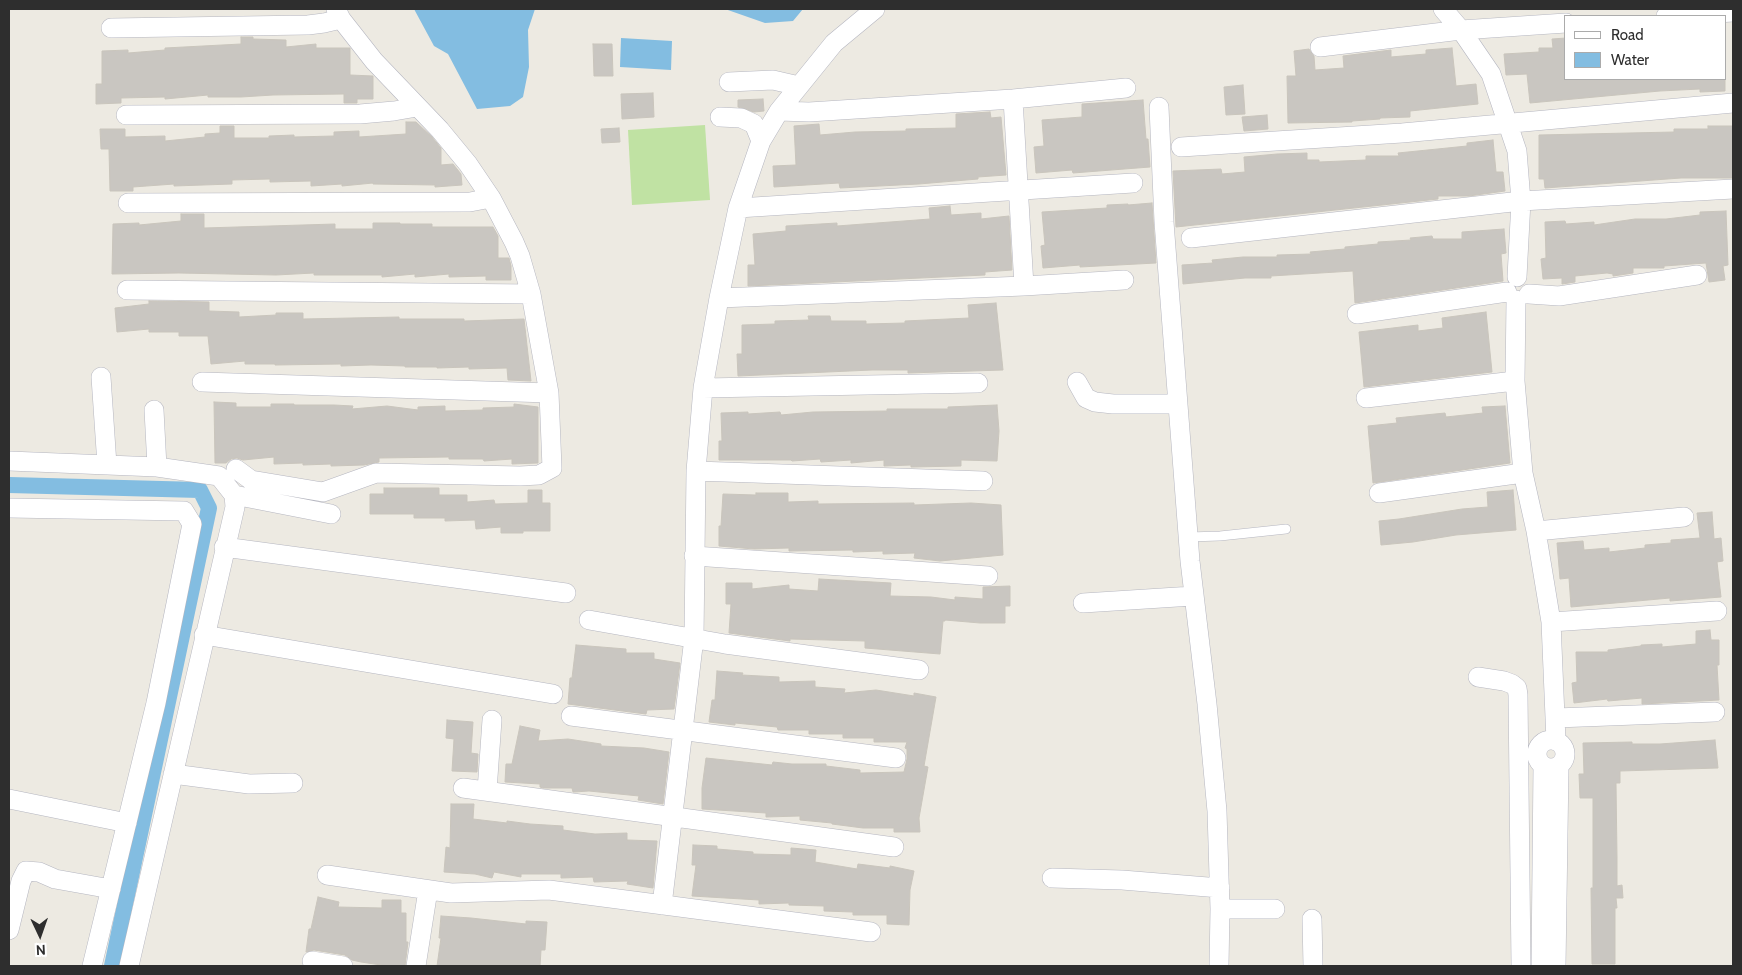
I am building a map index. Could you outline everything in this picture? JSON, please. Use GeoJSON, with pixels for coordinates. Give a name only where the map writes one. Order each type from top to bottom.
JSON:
{"type":"FeatureCollection","features":[{"type":"Feature","properties":{"kind":"street"},"geometry":{"type":"LineString","coordinates":[[662,905],[694,638],[696,471],[704,388],[718,298],[738,208],[761,141],[779,111],[834,43],[874,9]]}},
{"type":"Feature","properties":{"kind":"street"},"geometry":{"type":"LineString","coordinates":[[1443,9],[1462,30],[1491,74],[1517,151],[1521,201],[1515,382],[1524,473],[1551,622],[1556,741],[1547,741],[1538,750],[1538,759],[1551,766]]}},
{"type":"Feature","properties":{"kind":"street"},"geometry":{"type":"LineString","coordinates":[[1677,15],[1733,10]]}},
{"type":"Feature","properties":{"kind":"street"},"geometry":{"type":"LineString","coordinates":[[111,28],[308,25],[324,24],[339,14],[374,61],[440,130],[468,164],[491,198],[520,256],[531,294],[549,393],[552,468],[539,475],[376,474],[323,492],[251,480],[236,469]]}},
{"type":"Feature","properties":{"kind":"street"},"geometry":{"type":"LineString","coordinates":[[1320,47],[1462,30],[1564,23]]}},
{"type":"Feature","properties":{"kind":"street"},"geometry":{"type":"LineString","coordinates":[[729,82],[772,80],[799,86]]}},
{"type":"Feature","properties":{"kind":"street"},"geometry":{"type":"LineString","coordinates":[[779,111],[809,112],[1013,100],[1126,88]]}},
{"type":"Feature","properties":{"kind":"street"},"geometry":{"type":"LineString","coordinates":[[1013,100],[1024,286]]}},
{"type":"Feature","properties":{"kind":"street"},"geometry":{"type":"LineString","coordinates":[[1181,147],[1402,133],[1733,103]]}},
{"type":"Feature","properties":{"kind":"street"},"geometry":{"type":"LineString","coordinates":[[126,115],[360,114],[417,107]]}},
{"type":"Feature","properties":{"kind":"street"},"geometry":{"type":"LineString","coordinates":[[1159,107],[1164,222],[1178,404],[1194,596],[1217,811],[1220,888],[1219,966]]}},
{"type":"Feature","properties":{"kind":"street"},"geometry":{"type":"LineString","coordinates":[[720,117],[741,118],[754,124],[761,141]]}},
{"type":"Feature","properties":{"kind":"street"},"geometry":{"type":"LineString","coordinates":[[738,208],[1133,184]]}},
{"type":"Feature","properties":{"kind":"street"},"geometry":{"type":"LineString","coordinates":[[1191,238],[1521,201],[1733,189]]}},
{"type":"Feature","properties":{"kind":"street"},"geometry":{"type":"LineString","coordinates":[[128,203],[470,202],[491,198]]}},
{"type":"Feature","properties":{"kind":"street"},"geometry":{"type":"LineString","coordinates":[[1357,314],[1517,291],[1559,296],[1697,275]]}},
{"type":"Feature","properties":{"kind":"street"},"geometry":{"type":"LineString","coordinates":[[718,298],[1024,286],[1124,280]]}},
{"type":"Feature","properties":{"kind":"street"},"geometry":{"type":"LineString","coordinates":[[127,290],[531,294]]}},
{"type":"Feature","properties":{"kind":"street"},"geometry":{"type":"LineString","coordinates":[[101,377],[107,465]]}},
{"type":"Feature","properties":{"kind":"street"},"geometry":{"type":"LineString","coordinates":[[202,382],[549,393]]}},
{"type":"Feature","properties":{"kind":"street"},"geometry":{"type":"LineString","coordinates":[[1077,382],[1086,398],[1095,402],[1113,404],[1178,404]]}},
{"type":"Feature","properties":{"kind":"street"},"geometry":{"type":"LineString","coordinates":[[1366,398],[1515,382]]}},
{"type":"Feature","properties":{"kind":"street"},"geometry":{"type":"LineString","coordinates":[[704,388],[978,383]]}},
{"type":"Feature","properties":{"kind":"street"},"geometry":{"type":"LineString","coordinates":[[154,410],[157,467]]}},
{"type":"Feature","properties":{"kind":"street"},"geometry":{"type":"LineString","coordinates":[[9,461],[157,467],[219,476],[234,494],[235,507],[224,547],[129,966]]}},
{"type":"Feature","properties":{"kind":"street"},"geometry":{"type":"LineString","coordinates":[[696,471],[983,481]]}},
{"type":"Feature","properties":{"kind":"street"},"geometry":{"type":"LineString","coordinates":[[1379,492],[1524,473]]}},
{"type":"Feature","properties":{"kind":"street"},"geometry":{"type":"LineString","coordinates":[[234,494],[331,514]]}},
{"type":"Feature","properties":{"kind":"street"},"geometry":{"type":"LineString","coordinates":[[9,508],[184,511],[192,524],[156,702],[92,966]]}},
{"type":"Feature","properties":{"kind":"street"},"geometry":{"type":"LineString","coordinates":[[1536,531],[1684,517]]}},
{"type":"Feature","properties":{"kind":"street"},"geometry":{"type":"LineString","coordinates":[[224,547],[566,592]]}},
{"type":"Feature","properties":{"kind":"street"},"geometry":{"type":"LineString","coordinates":[[694,556],[988,576]]}},
{"type":"Feature","properties":{"kind":"street"},"geometry":{"type":"LineString","coordinates":[[1083,603],[1194,596]]}},
{"type":"Feature","properties":{"kind":"street"},"geometry":{"type":"LineString","coordinates":[[1551,622],[1717,612]]}},
{"type":"Feature","properties":{"kind":"street"},"geometry":{"type":"LineString","coordinates":[[589,620],[694,638],[920,670]]}},
{"type":"Feature","properties":{"kind":"street"},"geometry":{"type":"LineString","coordinates":[[204,635],[553,694]]}},
{"type":"Feature","properties":{"kind":"street"},"geometry":{"type":"LineString","coordinates":[[1478,677],[1512,684],[1517,688],[1518,694],[1521,966]]}},
{"type":"Feature","properties":{"kind":"street"},"geometry":{"type":"LineString","coordinates":[[1556,718],[1715,712]]}},
{"type":"Feature","properties":{"kind":"street"},"geometry":{"type":"LineString","coordinates":[[571,716],[896,758]]}},
{"type":"Feature","properties":{"kind":"street"},"geometry":{"type":"LineString","coordinates":[[487,791],[492,720]]}},
{"type":"Feature","properties":{"kind":"street"},"geometry":{"type":"LineString","coordinates":[[1541,966],[1551,766]]}},
{"type":"Feature","properties":{"kind":"street"},"geometry":{"type":"LineString","coordinates":[[1551,766],[1556,966]]}},
{"type":"Feature","properties":{"kind":"street"},"geometry":{"type":"LineString","coordinates":[[173,774],[249,784],[293,783]]}},
{"type":"Feature","properties":{"kind":"street"},"geometry":{"type":"LineString","coordinates":[[463,788],[894,847]]}},
{"type":"Feature","properties":{"kind":"street"},"geometry":{"type":"LineString","coordinates":[[9,799],[127,823]]}},
{"type":"Feature","properties":{"kind":"street"},"geometry":{"type":"LineString","coordinates":[[9,930],[21,881],[26,872],[39,872],[55,879],[111,889]]}},
{"type":"Feature","properties":{"kind":"street"},"geometry":{"type":"LineString","coordinates":[[327,876],[451,893],[549,890],[870,932]]}},
{"type":"Feature","properties":{"kind":"street"},"geometry":{"type":"LineString","coordinates":[[1052,878],[1220,888]]}},
{"type":"Feature","properties":{"kind":"street"},"geometry":{"type":"LineString","coordinates":[[416,966],[428,890]]}},
{"type":"Feature","properties":{"kind":"street"},"geometry":{"type":"LineString","coordinates":[[1220,909],[1275,909]]}},
{"type":"Feature","properties":{"kind":"street"},"geometry":{"type":"LineString","coordinates":[[1312,919],[1313,966]]}},
{"type":"Feature","properties":{"kind":"street"},"geometry":{"type":"LineString","coordinates":[[312,961],[343,966]]}},
{"type":"Feature","properties":{"kind":"lane"},"geometry":{"type":"LineString","coordinates":[[1189,537],[1220,536],[1286,529]]}},
{"type":"Feature","properties":{"kind":"green space"},"geometry":{"type":"Polygon","coordinates":[[[705,125],[710,200],[632,205],[628,130],[705,125]]]}},
{"type":"Feature","properties":{"kind":"water"},"geometry":{"type":"Polygon","coordinates":[[[414,9],[535,9],[528,30],[529,67],[523,97],[510,106],[477,109],[448,54],[434,46],[414,9]]]}},
{"type":"Feature","properties":{"kind":"water"},"geometry":{"type":"Polygon","coordinates":[[[725,9],[803,9],[793,21],[765,23],[725,9]]]}},
{"type":"Feature","properties":{"kind":"water"},"geometry":{"type":"Polygon","coordinates":[[[621,38],[672,41],[671,70],[620,67],[621,38]]]}},
{"type":"Feature","properties":{"kind":"building"},"geometry":{"type":"Polygon","coordinates":[[[241,37],[286,40],[286,47],[316,44],[316,48],[350,48],[350,75],[373,76],[373,99],[357,99],[357,103],[344,103],[344,94],[241,97],[208,97],[208,95],[165,99],[165,97],[121,98],[121,103],[96,104],[96,84],[102,84],[102,51],[128,50],[128,53],[165,50],[165,48],[241,44],[241,37]]]}},
{"type":"Feature","properties":{"kind":"building"},"geometry":{"type":"Polygon","coordinates":[[[1564,38],[1564,80],[1725,80],[1725,91],[1700,92],[1700,89],[1660,91],[1530,103],[1527,74],[1506,75],[1504,54],[1539,52],[1539,48],[1553,48],[1552,39],[1564,38]]]}},
{"type":"Feature","properties":{"kind":"building"},"geometry":{"type":"Polygon","coordinates":[[[593,44],[612,44],[613,76],[594,76],[593,44]]]}},
{"type":"Feature","properties":{"kind":"building"},"geometry":{"type":"Polygon","coordinates":[[[1452,48],[1456,86],[1476,84],[1478,104],[1410,111],[1410,117],[1380,118],[1352,122],[1288,123],[1287,76],[1296,76],[1294,51],[1309,49],[1314,56],[1315,70],[1344,68],[1343,56],[1391,50],[1391,57],[1426,54],[1426,50],[1452,48]]]}},
{"type":"Feature","properties":{"kind":"building"},"geometry":{"type":"Polygon","coordinates":[[[1243,85],[1245,114],[1226,115],[1224,87],[1243,85]]]}},
{"type":"Feature","properties":{"kind":"building"},"geometry":{"type":"Polygon","coordinates":[[[653,93],[654,117],[622,119],[621,94],[653,93]]]}},
{"type":"Feature","properties":{"kind":"building"},"geometry":{"type":"Polygon","coordinates":[[[763,99],[764,111],[754,112],[738,107],[738,100],[763,99]]]}},
{"type":"Feature","properties":{"kind":"building"},"geometry":{"type":"Polygon","coordinates":[[[1143,100],[1150,167],[1073,173],[1072,170],[1036,173],[1034,147],[1044,146],[1042,120],[1082,117],[1082,104],[1143,100]]]}},
{"type":"Feature","properties":{"kind":"building"},"geometry":{"type":"Polygon","coordinates":[[[990,112],[991,118],[1001,117],[1006,175],[919,184],[840,188],[839,183],[774,187],[773,166],[796,165],[794,126],[819,124],[820,135],[906,131],[906,129],[956,128],[956,114],[990,112]]]}},
{"type":"Feature","properties":{"kind":"building"},"geometry":{"type":"Polygon","coordinates":[[[1267,115],[1268,129],[1244,131],[1242,117],[1267,115]]]}},
{"type":"Feature","properties":{"kind":"building"},"geometry":{"type":"Polygon","coordinates":[[[406,122],[416,122],[432,137],[441,148],[441,165],[453,164],[461,174],[462,185],[435,187],[435,185],[373,183],[311,186],[311,181],[270,182],[270,179],[232,180],[232,184],[174,186],[174,184],[133,187],[133,191],[110,191],[109,149],[101,149],[100,129],[125,129],[125,137],[165,136],[165,141],[205,137],[205,134],[220,133],[220,126],[234,126],[234,138],[269,138],[269,136],[294,135],[294,137],[334,136],[334,132],[359,131],[359,137],[406,134],[406,122]]]}},
{"type":"Feature","properties":{"kind":"building"},"geometry":{"type":"Polygon","coordinates":[[[1708,126],[1733,126],[1733,178],[1681,178],[1545,188],[1544,179],[1539,179],[1539,135],[1674,132],[1674,129],[1708,129],[1708,126]]]}},
{"type":"Feature","properties":{"kind":"building"},"geometry":{"type":"Polygon","coordinates":[[[619,128],[620,142],[602,143],[601,129],[619,128]]]}},
{"type":"Feature","properties":{"kind":"building"},"geometry":{"type":"Polygon","coordinates":[[[1493,140],[1496,172],[1503,172],[1505,191],[1469,196],[1438,196],[1438,199],[1176,227],[1173,171],[1221,169],[1222,174],[1245,172],[1244,157],[1307,153],[1307,160],[1319,160],[1319,162],[1366,160],[1366,156],[1399,156],[1398,153],[1467,146],[1467,143],[1493,140]]]}},
{"type":"Feature","properties":{"kind":"building"},"geometry":{"type":"Polygon","coordinates":[[[1152,203],[1156,263],[1043,268],[1041,246],[1045,245],[1042,212],[1107,208],[1107,205],[1152,203]]]}},
{"type":"Feature","properties":{"kind":"building"},"geometry":{"type":"Polygon","coordinates":[[[950,206],[951,215],[981,213],[981,219],[1009,216],[1012,270],[985,272],[985,275],[748,286],[748,265],[755,265],[753,234],[786,231],[786,226],[837,223],[837,226],[930,219],[929,208],[950,206]]]}},
{"type":"Feature","properties":{"kind":"building"},"geometry":{"type":"Polygon","coordinates":[[[1726,211],[1728,265],[1723,266],[1725,280],[1709,282],[1706,263],[1664,266],[1664,268],[1633,268],[1633,273],[1613,276],[1613,274],[1607,273],[1575,276],[1575,282],[1562,284],[1562,278],[1543,279],[1541,259],[1546,258],[1545,222],[1565,221],[1566,224],[1594,222],[1594,225],[1635,219],[1666,219],[1700,215],[1700,212],[1726,211]]]}},
{"type":"Feature","properties":{"kind":"building"},"geometry":{"type":"Polygon","coordinates":[[[181,214],[204,214],[204,228],[335,224],[335,229],[373,229],[373,223],[432,224],[432,227],[493,227],[498,236],[498,258],[509,258],[511,280],[486,280],[486,276],[449,277],[449,274],[415,277],[415,274],[382,277],[382,275],[314,275],[314,273],[276,275],[112,274],[113,224],[139,223],[139,225],[181,221],[181,214]]]}},
{"type":"Feature","properties":{"kind":"building"},"geometry":{"type":"Polygon","coordinates":[[[1504,229],[1506,253],[1501,254],[1503,281],[1355,303],[1353,271],[1183,284],[1182,265],[1213,263],[1212,260],[1243,257],[1311,254],[1310,252],[1345,249],[1345,247],[1378,244],[1378,242],[1411,240],[1410,238],[1432,236],[1433,239],[1462,239],[1462,232],[1504,229]]]}},
{"type":"Feature","properties":{"kind":"building"},"geometry":{"type":"Polygon","coordinates":[[[149,301],[209,302],[209,311],[239,312],[239,317],[276,315],[276,313],[303,313],[303,319],[399,317],[399,319],[464,319],[464,321],[524,319],[531,381],[508,380],[507,368],[341,366],[341,364],[275,365],[245,364],[245,361],[211,364],[208,336],[179,336],[179,332],[149,332],[149,329],[117,332],[115,308],[149,304],[149,301]]]}},
{"type":"Feature","properties":{"kind":"building"},"geometry":{"type":"Polygon","coordinates":[[[996,303],[1003,370],[908,373],[908,370],[872,370],[738,376],[737,354],[742,354],[742,325],[775,324],[775,321],[809,320],[808,316],[830,316],[831,321],[866,321],[866,324],[969,318],[968,305],[996,303]]]}},
{"type":"Feature","properties":{"kind":"building"},"geometry":{"type":"Polygon","coordinates":[[[1486,312],[1492,372],[1364,387],[1359,332],[1418,325],[1418,331],[1443,328],[1442,318],[1486,312]]]}},
{"type":"Feature","properties":{"kind":"building"},"geometry":{"type":"Polygon","coordinates":[[[214,402],[236,403],[236,407],[271,407],[271,404],[294,404],[353,406],[352,409],[387,406],[418,410],[418,407],[445,406],[445,411],[514,407],[514,404],[538,407],[538,463],[512,464],[512,459],[484,461],[483,459],[449,459],[449,457],[379,458],[379,462],[364,465],[331,466],[331,464],[303,465],[303,463],[274,464],[274,457],[243,460],[237,458],[231,459],[226,463],[215,463],[214,402]]]}},
{"type":"Feature","properties":{"kind":"building"},"geometry":{"type":"Polygon","coordinates":[[[997,405],[999,431],[997,461],[961,460],[961,466],[911,467],[911,465],[884,466],[884,460],[851,463],[851,460],[821,462],[820,459],[792,461],[719,460],[719,441],[722,441],[721,413],[780,412],[781,415],[813,412],[887,411],[887,409],[948,409],[948,407],[997,405]]]}},
{"type":"Feature","properties":{"kind":"building"},"geometry":{"type":"Polygon","coordinates":[[[1505,406],[1510,463],[1373,483],[1368,426],[1397,423],[1396,418],[1445,413],[1446,417],[1483,413],[1482,407],[1505,406]]]}},
{"type":"Feature","properties":{"kind":"building"},"geometry":{"type":"Polygon","coordinates":[[[384,488],[439,488],[439,495],[467,495],[467,502],[494,500],[495,504],[528,503],[528,490],[542,490],[542,503],[550,503],[550,531],[501,533],[501,527],[476,529],[475,520],[445,521],[445,518],[414,518],[414,514],[370,514],[370,494],[384,494],[384,488]]]}},
{"type":"Feature","properties":{"kind":"building"},"geometry":{"type":"Polygon","coordinates":[[[1513,490],[1516,530],[1456,535],[1381,545],[1379,521],[1488,507],[1487,492],[1513,490]]]}},
{"type":"Feature","properties":{"kind":"building"},"geometry":{"type":"Polygon","coordinates":[[[756,493],[788,493],[788,502],[818,501],[818,504],[914,503],[914,505],[971,503],[1001,505],[1003,555],[940,561],[914,558],[915,553],[883,554],[883,551],[853,552],[853,550],[789,551],[789,548],[754,549],[719,546],[719,526],[721,526],[723,494],[756,495],[756,493]]]}},
{"type":"Feature","properties":{"kind":"building"},"geometry":{"type":"Polygon","coordinates":[[[1712,512],[1714,539],[1721,538],[1723,561],[1717,562],[1721,597],[1670,601],[1670,598],[1571,607],[1569,578],[1560,579],[1557,543],[1583,541],[1584,550],[1609,548],[1609,552],[1645,548],[1645,545],[1671,543],[1671,540],[1700,538],[1697,513],[1712,512]]]}},
{"type":"Feature","properties":{"kind":"building"},"geometry":{"type":"Polygon","coordinates":[[[819,579],[891,583],[890,596],[931,597],[955,600],[955,597],[983,599],[983,587],[1010,586],[1010,606],[1005,606],[1005,623],[943,621],[940,654],[865,648],[865,641],[790,639],[790,641],[729,633],[731,604],[726,604],[726,583],[752,583],[752,589],[789,585],[789,589],[818,591],[819,579]]]}},
{"type":"Feature","properties":{"kind":"building"},"geometry":{"type":"Polygon","coordinates":[[[1710,630],[1711,640],[1719,640],[1719,665],[1717,665],[1719,700],[1642,704],[1642,698],[1608,701],[1607,699],[1574,703],[1572,683],[1577,682],[1576,652],[1608,652],[1608,650],[1641,645],[1662,644],[1662,647],[1696,644],[1696,631],[1710,630]]]}},
{"type":"Feature","properties":{"kind":"building"},"geometry":{"type":"Polygon","coordinates":[[[576,645],[626,649],[626,653],[654,653],[654,659],[680,663],[674,709],[647,710],[646,714],[568,704],[570,678],[572,678],[576,645]]]}},
{"type":"Feature","properties":{"kind":"building"},"geometry":{"type":"Polygon","coordinates":[[[717,671],[743,673],[742,675],[779,677],[779,682],[815,681],[815,687],[845,689],[844,693],[876,690],[914,696],[914,693],[936,697],[924,766],[928,767],[919,818],[920,832],[894,832],[894,828],[863,828],[800,820],[800,816],[766,817],[766,813],[702,809],[702,788],[706,758],[772,765],[773,762],[826,764],[826,766],[860,770],[860,773],[904,772],[907,759],[907,749],[905,748],[907,742],[874,742],[874,738],[843,738],[843,734],[809,734],[809,730],[778,730],[777,727],[709,722],[712,700],[715,700],[717,671]]]}},
{"type":"Feature","properties":{"kind":"building"},"geometry":{"type":"Polygon","coordinates":[[[447,720],[473,722],[471,753],[478,754],[477,772],[452,771],[454,739],[446,738],[447,720]]]}},
{"type":"Feature","properties":{"kind":"building"},"geometry":{"type":"Polygon","coordinates":[[[520,726],[540,730],[538,741],[568,739],[601,744],[601,746],[644,748],[669,752],[663,804],[638,800],[639,796],[589,791],[573,792],[572,788],[543,788],[540,787],[540,784],[505,782],[506,764],[512,764],[520,726]]]}},
{"type":"Feature","properties":{"kind":"building"},"geometry":{"type":"Polygon","coordinates":[[[1715,740],[1718,768],[1620,771],[1620,783],[1616,783],[1617,886],[1622,885],[1623,898],[1616,898],[1615,964],[1592,964],[1593,798],[1580,798],[1579,774],[1584,774],[1583,743],[1632,742],[1632,744],[1660,744],[1715,740]]]}},
{"type":"Feature","properties":{"kind":"building"},"geometry":{"type":"Polygon","coordinates":[[[451,804],[474,804],[473,819],[563,826],[563,830],[595,834],[627,833],[627,840],[657,841],[653,888],[627,884],[628,881],[594,882],[593,877],[561,878],[561,874],[521,874],[521,877],[494,872],[492,878],[475,874],[444,872],[446,847],[450,848],[451,804]]]}},
{"type":"Feature","properties":{"kind":"building"},"geometry":{"type":"Polygon","coordinates":[[[693,845],[717,846],[717,849],[753,852],[753,854],[791,855],[791,848],[816,850],[815,862],[857,869],[858,864],[890,868],[890,866],[914,871],[910,890],[909,925],[887,924],[887,915],[853,915],[853,912],[824,911],[824,906],[789,905],[789,903],[759,904],[759,900],[692,896],[696,865],[692,865],[693,845]]]}},
{"type":"Feature","properties":{"kind":"building"},"geometry":{"type":"Polygon","coordinates":[[[318,897],[339,902],[338,907],[382,908],[382,900],[401,900],[401,913],[406,913],[406,942],[408,942],[405,966],[388,966],[361,962],[352,960],[345,955],[314,950],[306,952],[309,929],[311,929],[318,897]]]}},
{"type":"Feature","properties":{"kind":"building"},"geometry":{"type":"Polygon","coordinates":[[[441,916],[526,924],[526,921],[547,922],[545,950],[541,950],[540,966],[437,966],[441,938],[439,938],[441,916]]]}},
{"type":"Feature","properties":{"kind":"waterway"},"geometry":{"type":"LineString","coordinates":[[9,485],[200,490],[209,508],[112,966]]}}]}
